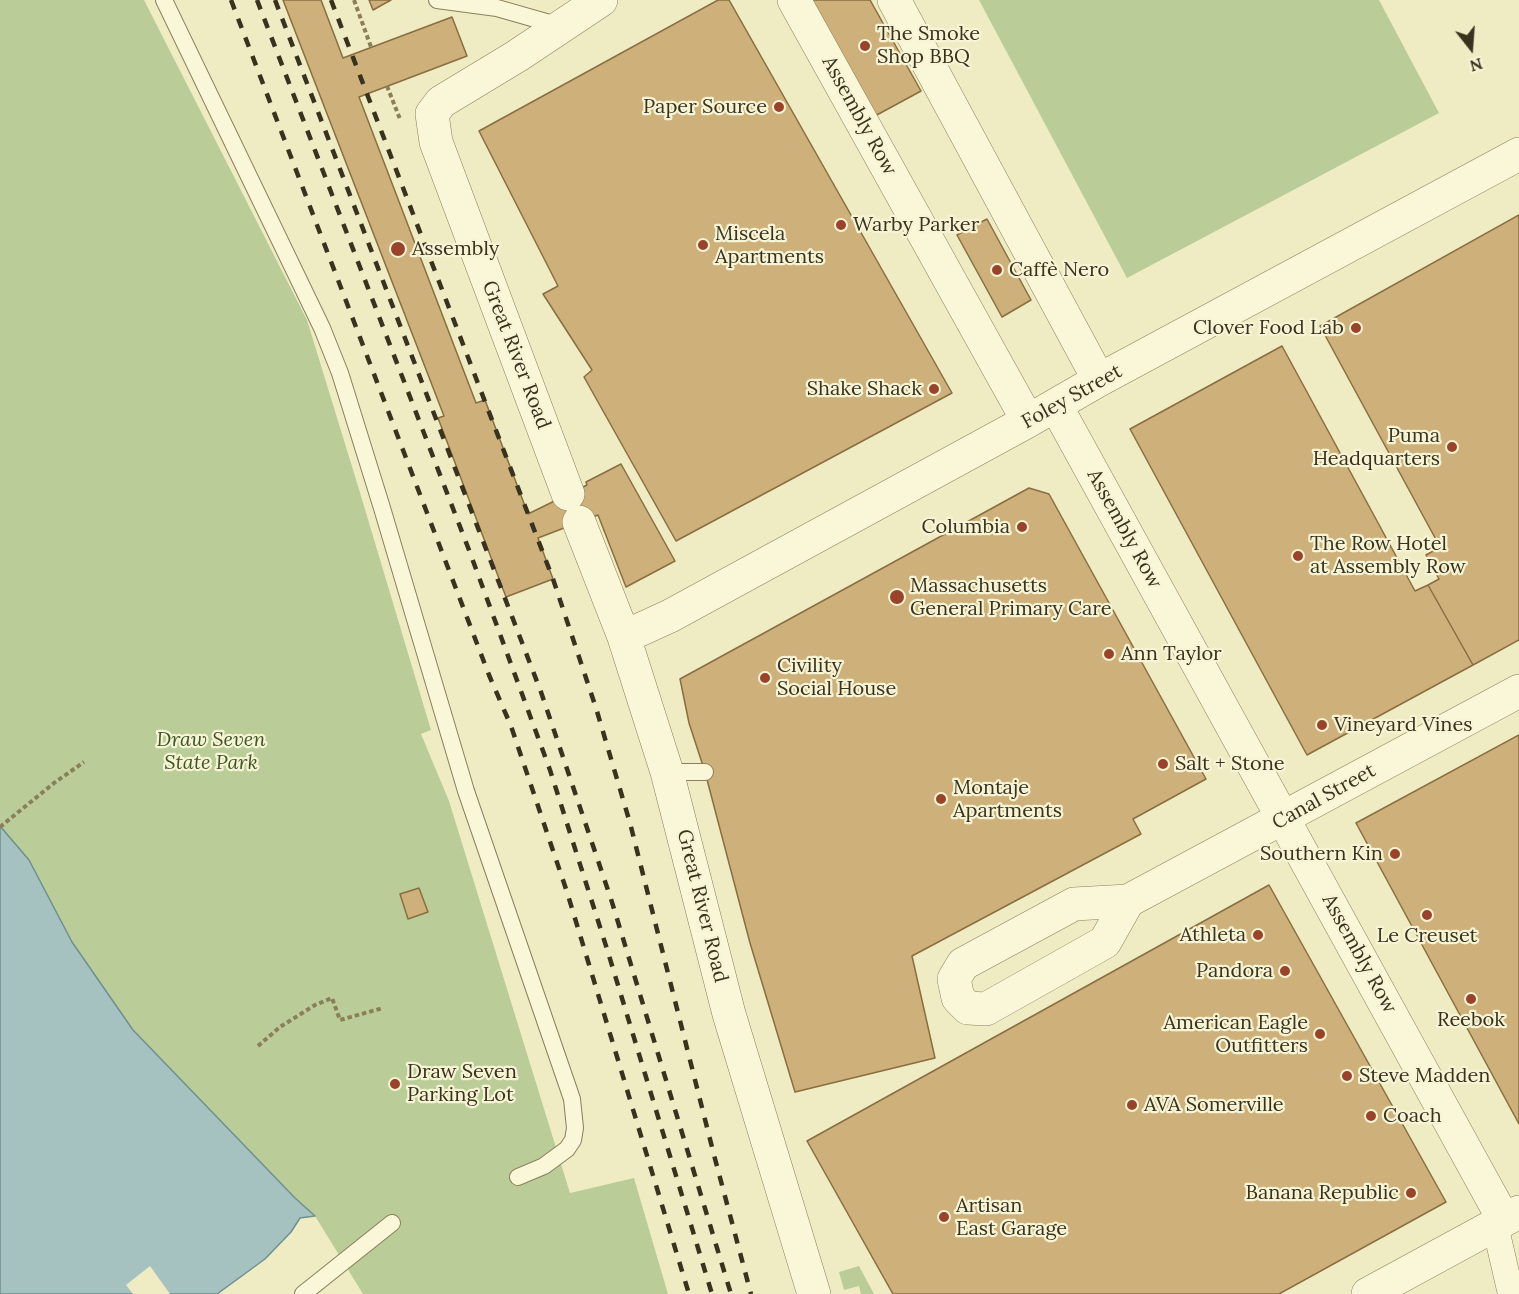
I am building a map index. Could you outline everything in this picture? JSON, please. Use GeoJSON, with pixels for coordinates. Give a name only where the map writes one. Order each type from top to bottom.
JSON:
{"type":"FeatureCollection","features":[{"type":"Feature","properties":{"kind":"street"},"geometry":{"type":"LineString","coordinates":[[560,26],[601,0]]}},
{"type":"Feature","properties":{"kind":"street","name":"Assembly Row"},"geometry":{"type":"LineString","coordinates":[[794,0],[1028,421]]}},
{"type":"Feature","properties":{"kind":"street"},"geometry":{"type":"LineString","coordinates":[[894,0],[1099,380]]}},
{"type":"Feature","properties":{"kind":"street","name":"Great River Road"},"geometry":{"type":"LineString","coordinates":[[560,26],[517,56],[441,102],[432,114],[436,142],[573,508],[624,637],[667,772],[729,1014],[814,1294]]}},
{"type":"Feature","properties":{"kind":"street","name":"Foley Street"},"geometry":{"type":"LineString","coordinates":[[624,637],[670,616],[1056,406],[1099,380],[1519,154]]}},
{"type":"Feature","properties":{"kind":"street","name":"Assembly Row"},"geometry":{"type":"LineString","coordinates":[[1056,406],[1506,1219],[1511,1294]]}},
{"type":"Feature","properties":{"kind":"street","name":"Canal Street"},"geometry":{"type":"LineString","coordinates":[[1128,901],[1105,942],[986,1009],[968,1008],[958,998],[954,979],[963,964],[1074,904],[1128,901],[1519,691]]}},
{"type":"Feature","properties":{"kind":"street"},"geometry":{"type":"LineString","coordinates":[[1368,1294],[1506,1219]]}},
{"type":"Feature","properties":{"kind":"lane"},"geometry":{"type":"LineString","coordinates":[[164,0],[313,309],[340,373],[466,791],[572,1098],[575,1128],[573,1140],[567,1149],[544,1166],[518,1177]]}},
{"type":"Feature","properties":{"kind":"lane"},"geometry":{"type":"LineString","coordinates":[[437,0],[496,8],[560,26]]}},
{"type":"Feature","properties":{"kind":"lane"},"geometry":{"type":"LineString","coordinates":[[667,772],[705,772]]}},
{"type":"Feature","properties":{"kind":"lane"},"geometry":{"type":"LineString","coordinates":[[303,1294],[392,1223]]}},
{"type":"Feature","properties":{"kind":"path"},"geometry":{"type":"LineString","coordinates":[[354,0],[371,47]]}},
{"type":"Feature","properties":{"kind":"path"},"geometry":{"type":"LineString","coordinates":[[0,827],[84,762]]}},
{"type":"Feature","properties":{"kind":"path"},"geometry":{"type":"LineString","coordinates":[[258,1046],[280,1027],[315,1005],[332,998],[340,1020],[383,1008]]}},
{"type":"Feature","properties":{"kind":"green space","name":"Draw Seven State Park"},"geometry":{"type":"Polygon","coordinates":[[[0,0],[144,0],[307,320],[431,730],[421,734],[449,801],[570,1193],[634,1178],[668,1294],[363,1294],[315,1216],[133,1030],[72,942],[29,860],[0,826],[0,0]]]}},
{"type":"Feature","properties":{"kind":"green space"},"geometry":{"type":"Polygon","coordinates":[[[979,0],[1379,0],[1439,113],[1127,278],[979,0]]]}},
{"type":"Feature","properties":{"kind":"green space"},"geometry":{"type":"Polygon","coordinates":[[[859,1266],[874,1294],[861,1294],[859,1286],[844,1290],[839,1272],[859,1266]]]}},
{"type":"Feature","properties":{"kind":"water"},"geometry":{"type":"Polygon","coordinates":[[[0,826],[29,860],[72,942],[133,1030],[315,1216],[300,1218],[291,1232],[265,1259],[217,1294],[0,1294],[0,826]]]}},
{"type":"Feature","properties":{"kind":"pier"},"geometry":{"type":"Polygon","coordinates":[[[150,1266],[170,1294],[133,1294],[126,1285],[150,1266]]]}},
{"type":"Feature","properties":{"kind":"building","name":"Assembly"},"geometry":{"type":"Polygon","coordinates":[[[283,0],[321,0],[343,58],[452,17],[467,56],[359,97],[476,403],[485,400],[528,514],[587,485],[586,482],[621,464],[675,561],[626,587],[598,515],[538,538],[553,579],[506,597],[438,418],[444,416],[283,0]]]}},
{"type":"Feature","properties":{"kind":"building"},"geometry":{"type":"Polygon","coordinates":[[[369,0],[391,0],[373,10],[369,0]]]}},
{"type":"Feature","properties":{"kind":"building","name":"Miscela Apartments"},"geometry":{"type":"Polygon","coordinates":[[[718,0],[729,0],[952,393],[676,541],[584,377],[592,370],[543,294],[558,286],[479,131],[718,0]]]}},
{"type":"Feature","properties":{"kind":"building","name":"The Smoke Shop BBQ"},"geometry":{"type":"Polygon","coordinates":[[[810,0],[870,0],[921,91],[875,116],[810,0]]]}},
{"type":"Feature","properties":{"kind":"building","name":"Puma Headquarters"},"geometry":{"type":"Polygon","coordinates":[[[1519,215],[1519,640],[1473,665],[1428,585],[1439,579],[1426,555],[1440,547],[1320,326],[1519,215]]]}},
{"type":"Feature","properties":{"kind":"building"},"geometry":{"type":"Polygon","coordinates":[[[987,219],[1031,300],[1002,317],[957,235],[987,219]]]}},
{"type":"Feature","properties":{"kind":"building","name":"The Row Hotel at Assembly Row"},"geometry":{"type":"Polygon","coordinates":[[[1282,346],[1415,591],[1428,585],[1473,665],[1307,755],[1130,429],[1282,346]]]}},
{"type":"Feature","properties":{"kind":"building","name":"Montaje Apartments"},"geometry":{"type":"Polygon","coordinates":[[[1029,488],[1049,494],[1206,779],[1133,819],[1141,834],[912,956],[935,1058],[795,1092],[750,943],[705,772],[689,723],[680,679],[1029,488]]]}},
{"type":"Feature","properties":{"kind":"building"},"geometry":{"type":"Polygon","coordinates":[[[1519,735],[1519,1124],[1356,823],[1519,735]]]}},
{"type":"Feature","properties":{"kind":"building","name":"AVA Somerville"},"geometry":{"type":"Polygon","coordinates":[[[1269,885],[1446,1202],[1279,1294],[893,1294],[807,1141],[1269,885]]]}},
{"type":"Feature","properties":{"kind":"building"},"geometry":{"type":"Polygon","coordinates":[[[419,888],[428,912],[408,919],[400,894],[419,888]]]}},
{"type":"Feature","properties":{"kind":"railway"},"geometry":{"type":"LineString","coordinates":[[231,0],[489,675],[511,726],[567,892],[689,1294]]}},
{"type":"Feature","properties":{"kind":"railway"},"geometry":{"type":"LineString","coordinates":[[257,0],[469,550],[550,770],[712,1294]]}},
{"type":"Feature","properties":{"kind":"railway"},"geometry":{"type":"LineString","coordinates":[[275,0],[541,692],[611,899],[731,1294]]}},
{"type":"Feature","properties":{"kind":"railway"},"geometry":{"type":"LineString","coordinates":[[331,0],[553,579],[596,708],[630,823],[751,1294]]}},
{"type":"Feature","properties":{"kind":"place","name":"The Smoke Shop BBQ"},"geometry":{"type":"Point","coordinates":[865,46]}},
{"type":"Feature","properties":{"kind":"place","name":"Paper Source"},"geometry":{"type":"Point","coordinates":[779,107]}},
{"type":"Feature","properties":{"kind":"place","name":"Warby Parker"},"geometry":{"type":"Point","coordinates":[841,225]}},
{"type":"Feature","properties":{"kind":"place","name":"Miscela Apartments"},"geometry":{"type":"Point","coordinates":[703,245]}},
{"type":"Feature","properties":{"kind":"place","name":"Assembly"},"geometry":{"type":"Point","coordinates":[398,249]}},
{"type":"Feature","properties":{"kind":"place","name":"Caffè Nero"},"geometry":{"type":"Point","coordinates":[997,270]}},
{"type":"Feature","properties":{"kind":"place","name":"Clover Food Lab"},"geometry":{"type":"Point","coordinates":[1356,328]}},
{"type":"Feature","properties":{"kind":"place","name":"Shake Shack"},"geometry":{"type":"Point","coordinates":[934,389]}},
{"type":"Feature","properties":{"kind":"place","name":"Puma Headquarters"},"geometry":{"type":"Point","coordinates":[1452,447]}},
{"type":"Feature","properties":{"kind":"place","name":"Columbia"},"geometry":{"type":"Point","coordinates":[1022,527]}},
{"type":"Feature","properties":{"kind":"place","name":"The Row Hotel at Assembly Row"},"geometry":{"type":"Point","coordinates":[1298,556]}},
{"type":"Feature","properties":{"kind":"place","name":"Massachusetts General Primary Care"},"geometry":{"type":"Point","coordinates":[897,597]}},
{"type":"Feature","properties":{"kind":"place","name":"Ann Taylor"},"geometry":{"type":"Point","coordinates":[1109,654]}},
{"type":"Feature","properties":{"kind":"place","name":"Civility Social House"},"geometry":{"type":"Point","coordinates":[765,678]}},
{"type":"Feature","properties":{"kind":"place","name":"Vineyard Vines"},"geometry":{"type":"Point","coordinates":[1322,725]}},
{"type":"Feature","properties":{"kind":"place","name":"Salt + Stone"},"geometry":{"type":"Point","coordinates":[1163,764]}},
{"type":"Feature","properties":{"kind":"place","name":"Montaje Apartments"},"geometry":{"type":"Point","coordinates":[941,799]}},
{"type":"Feature","properties":{"kind":"place","name":"Southern Kin"},"geometry":{"type":"Point","coordinates":[1395,854]}},
{"type":"Feature","properties":{"kind":"place","name":"Le Creuset"},"geometry":{"type":"Point","coordinates":[1427,915]}},
{"type":"Feature","properties":{"kind":"place","name":"Athleta"},"geometry":{"type":"Point","coordinates":[1258,935]}},
{"type":"Feature","properties":{"kind":"place","name":"Pandora"},"geometry":{"type":"Point","coordinates":[1285,971]}},
{"type":"Feature","properties":{"kind":"place","name":"Reebok"},"geometry":{"type":"Point","coordinates":[1471,999]}},
{"type":"Feature","properties":{"kind":"place","name":"American Eagle Outfitters"},"geometry":{"type":"Point","coordinates":[1320,1034]}},
{"type":"Feature","properties":{"kind":"place","name":"Steve Madden"},"geometry":{"type":"Point","coordinates":[1347,1076]}},
{"type":"Feature","properties":{"kind":"place","name":"Draw Seven Parking Lot"},"geometry":{"type":"Point","coordinates":[395,1084]}},
{"type":"Feature","properties":{"kind":"place","name":"AVA Somerville"},"geometry":{"type":"Point","coordinates":[1132,1105]}},
{"type":"Feature","properties":{"kind":"place","name":"Coach"},"geometry":{"type":"Point","coordinates":[1371,1116]}},
{"type":"Feature","properties":{"kind":"place","name":"Banana Republic"},"geometry":{"type":"Point","coordinates":[1411,1193]}},
{"type":"Feature","properties":{"kind":"place","name":"Artisan East Garage"},"geometry":{"type":"Point","coordinates":[944,1217]}}]}
